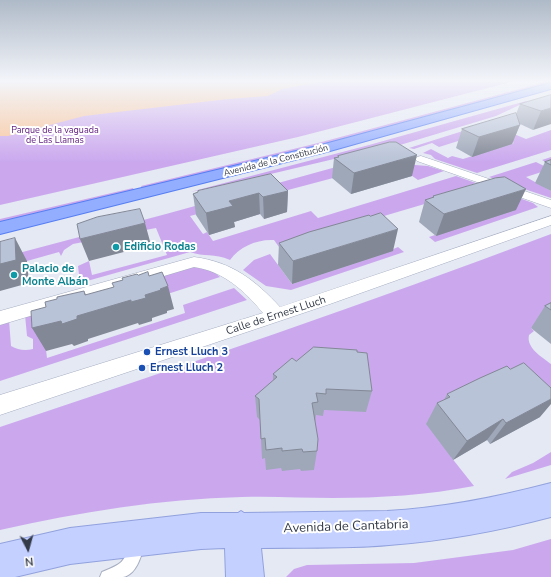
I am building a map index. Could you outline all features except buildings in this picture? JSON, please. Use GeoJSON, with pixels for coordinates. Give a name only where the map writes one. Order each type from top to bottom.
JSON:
{"type":"FeatureCollection","features":[{"type":"Feature","properties":{"kind":"main road","name":"Avenida de la Constitución"},"geometry":{"type":"LineString","coordinates":[[0,215],[301,144],[438,108]]}},
{"type":"Feature","properties":{"kind":"main road","name":"Avenida de la Constitución"},"geometry":{"type":"LineString","coordinates":[[0,228],[326,148],[471,108]]}},
{"type":"Feature","properties":{"kind":"main road","name":"Avenida de Cantabria"},"geometry":{"type":"LineString","coordinates":[[0,562],[70,546],[201,531],[388,528],[452,521],[510,511],[551,500]]}},
{"type":"Feature","properties":{"kind":"main road"},"geometry":{"type":"LineString","coordinates":[[241,530],[245,577]]}},
{"type":"Feature","properties":{"kind":"street"},"geometry":{"type":"LineString","coordinates":[[421,159],[551,204]]}},
{"type":"Feature","properties":{"kind":"street","name":"Calle de Ernest Lluch"},"geometry":{"type":"LineString","coordinates":[[0,406],[405,272],[551,220]]}},
{"type":"Feature","properties":{"kind":"street"},"geometry":{"type":"LineString","coordinates":[[0,318],[194,262],[208,263],[238,278],[276,315]]}},
{"type":"Feature","properties":{"kind":"lane"},"geometry":{"type":"LineString","coordinates":[[107,577],[122,572],[134,559],[139,537]]}},
{"type":"Feature","properties":{"kind":"green space","name":"Parque de la vaguada de Las Llamas"},"geometry":{"type":"Polygon","coordinates":[[[0,108],[411,108],[298,137],[0,205],[0,108]]]}},
{"type":"Feature","properties":{"kind":"green space"},"geometry":{"type":"Polygon","coordinates":[[[449,108],[460,108],[322,146],[143,190],[141,186],[318,143],[449,108]]]}},
{"type":"Feature","properties":{"kind":"green space"},"geometry":{"type":"Polygon","coordinates":[[[501,108],[513,108],[496,116],[400,145],[372,150],[190,192],[369,145],[501,108]]]}},
{"type":"Feature","properties":{"kind":"green space"},"geometry":{"type":"Polygon","coordinates":[[[488,123],[526,139],[551,130],[551,150],[477,173],[435,159],[431,155],[423,153],[431,149],[448,158],[452,156],[463,159],[514,143],[490,131],[439,147],[432,143],[414,149],[409,148],[488,123]]]}},
{"type":"Feature","properties":{"kind":"green space"},"geometry":{"type":"Polygon","coordinates":[[[383,154],[415,165],[428,166],[444,171],[418,180],[405,171],[337,177],[190,216],[203,234],[207,232],[213,241],[311,211],[318,218],[456,176],[476,183],[467,186],[472,190],[279,247],[274,240],[255,242],[238,251],[230,260],[219,256],[190,252],[80,283],[78,266],[89,261],[92,275],[167,255],[156,228],[73,244],[64,250],[61,256],[59,252],[27,261],[0,258],[166,214],[383,154]]]}},
{"type":"Feature","properties":{"kind":"green space"},"geometry":{"type":"Polygon","coordinates":[[[551,157],[551,169],[526,177],[551,191],[551,198],[489,177],[536,162],[544,166],[549,164],[542,160],[551,157]]]}},
{"type":"Feature","properties":{"kind":"green space"},"geometry":{"type":"Polygon","coordinates":[[[133,188],[135,192],[0,223],[0,219],[133,188]]]}},
{"type":"Feature","properties":{"kind":"green space"},"geometry":{"type":"Polygon","coordinates":[[[497,190],[533,203],[538,207],[435,242],[429,237],[436,236],[497,190]]]}},
{"type":"Feature","properties":{"kind":"green space"},"geometry":{"type":"Polygon","coordinates":[[[551,234],[551,324],[544,321],[531,328],[534,331],[529,335],[529,340],[532,348],[551,364],[551,397],[451,457],[474,486],[439,492],[386,497],[254,497],[181,500],[90,512],[0,530],[0,427],[208,357],[483,260],[551,234]]]}},
{"type":"Feature","properties":{"kind":"green space"},"geometry":{"type":"Polygon","coordinates":[[[398,247],[404,252],[291,290],[266,286],[243,270],[254,260],[270,254],[292,284],[392,251],[391,250],[398,247]]]}},
{"type":"Feature","properties":{"kind":"green space"},"geometry":{"type":"Polygon","coordinates":[[[194,267],[213,271],[220,277],[44,334],[47,358],[185,313],[183,305],[234,288],[247,300],[0,381],[0,322],[9,320],[11,346],[22,350],[33,349],[33,339],[27,336],[25,315],[194,267]]]}},
{"type":"Feature","properties":{"kind":"green space"},"geometry":{"type":"Polygon","coordinates":[[[551,452],[551,465],[505,479],[512,472],[533,463],[551,452]]]}},
{"type":"Feature","properties":{"kind":"green space"},"geometry":{"type":"Polygon","coordinates":[[[551,539],[551,577],[286,577],[294,569],[307,565],[414,563],[513,550],[551,539]]]}},
{"type":"Feature","properties":{"kind":"shaded area"},"geometry":{"type":"Polygon","coordinates":[[[0,108],[152,108],[84,116],[8,136],[0,136],[0,108]]]}},
{"type":"Feature","properties":{"kind":"place","name":"Edificio Rodas"},"geometry":{"type":"Point","coordinates":[116,247]}},
{"type":"Feature","properties":{"kind":"place","name":"Palacio de Monte Albán"},"geometry":{"type":"Point","coordinates":[14,275]}},
{"type":"Feature","properties":{"kind":"place","name":"Ernest Lluch 3"},"geometry":{"type":"Point","coordinates":[147,352]}},
{"type":"Feature","properties":{"kind":"place","name":"Ernest Lluch 2"},"geometry":{"type":"Point","coordinates":[142,368]}}]}
